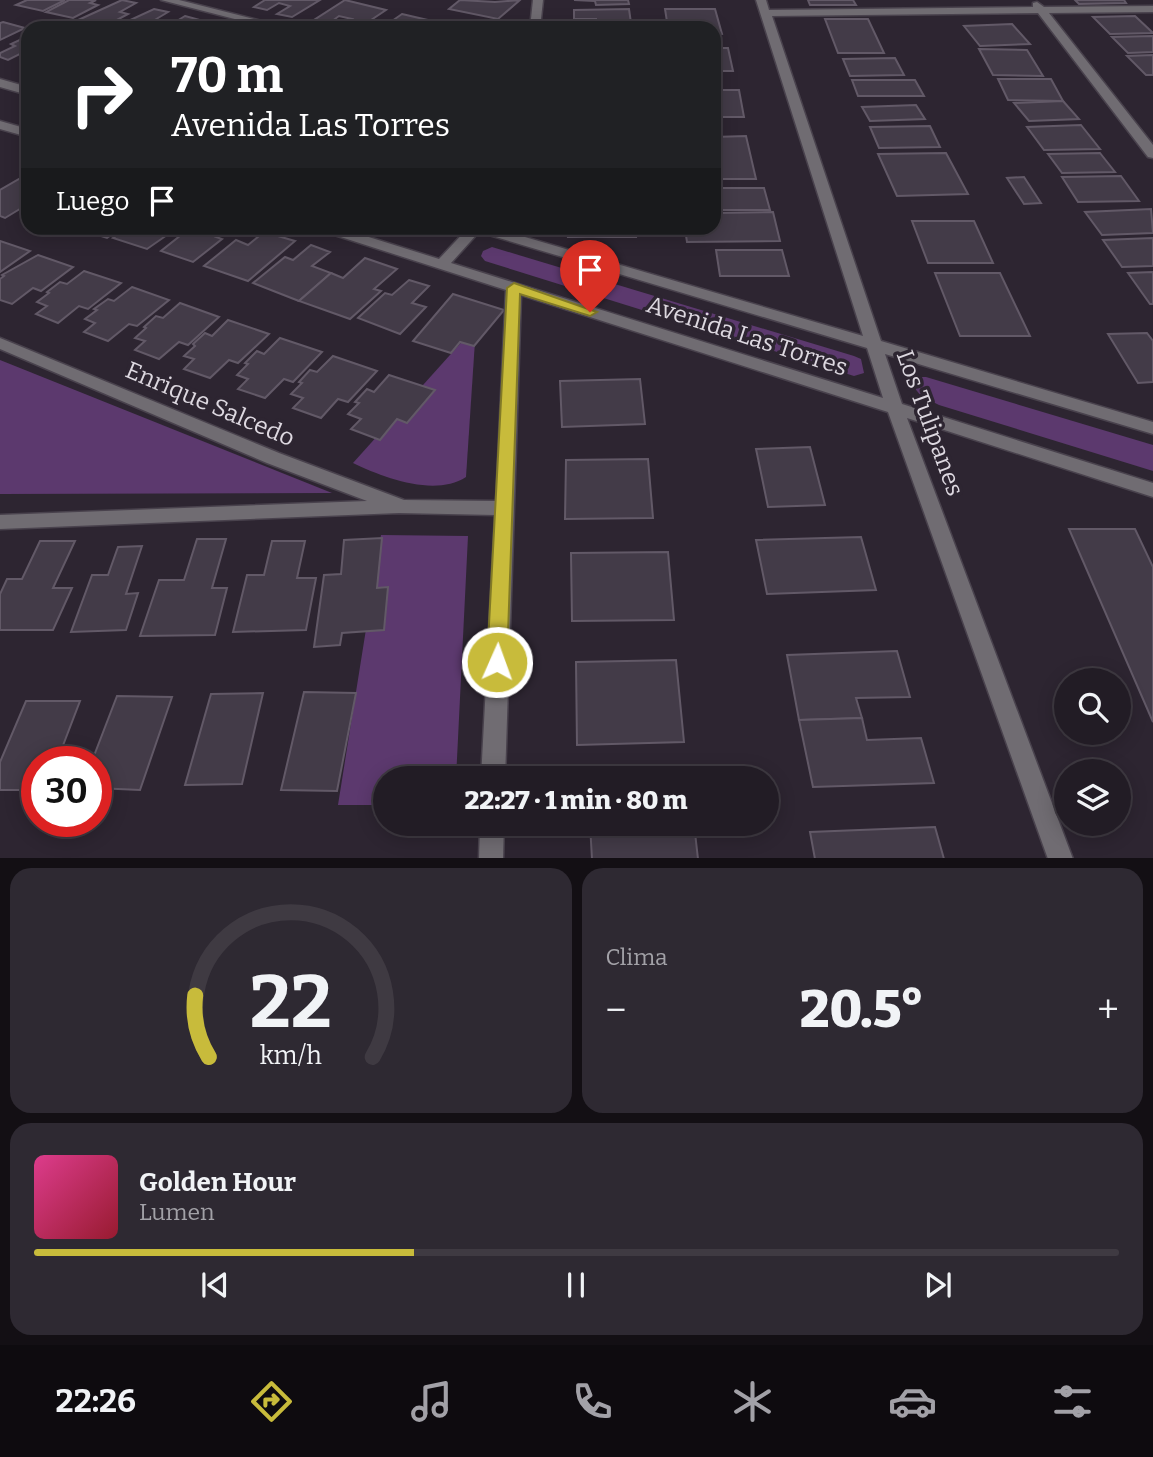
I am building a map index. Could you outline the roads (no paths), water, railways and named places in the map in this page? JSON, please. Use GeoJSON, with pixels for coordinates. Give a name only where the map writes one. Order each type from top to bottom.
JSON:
{"type":"FeatureCollection","features":[{"type":"Feature","properties":{"kind":"street"},"geometry":{"type":"LineString","coordinates":[[166,0],[254,21]]}},
{"type":"Feature","properties":{"kind":"street"},"geometry":{"type":"LineString","coordinates":[[536,21],[538,0]]}},
{"type":"Feature","properties":{"kind":"street"},"geometry":{"type":"LineString","coordinates":[[1037,5],[1153,154]]}},
{"type":"Feature","properties":{"kind":"street"},"geometry":{"type":"LineString","coordinates":[[764,6],[1037,5],[1153,9]]}},
{"type":"Feature","properties":{"kind":"street","name":"Los Tulipanes"},"geometry":{"type":"LineString","coordinates":[[764,6],[895,409],[1061,858]]}},
{"type":"Feature","properties":{"kind":"street"},"geometry":{"type":"LineString","coordinates":[[0,83],[21,89]]}},
{"type":"Feature","properties":{"kind":"street"},"geometry":{"type":"LineString","coordinates":[[0,125],[21,131]]}},
{"type":"Feature","properties":{"kind":"street","name":"Avenida Las Torres"},"geometry":{"type":"LineString","coordinates":[[349,235],[1153,490]]}},
{"type":"Feature","properties":{"kind":"street"},"geometry":{"type":"LineString","coordinates":[[442,264],[469,235]]}},
{"type":"Feature","properties":{"kind":"street","name":"Avenida Las Torres"},"geometry":{"type":"LineString","coordinates":[[504,235],[1153,428]]}},
{"type":"Feature","properties":{"kind":"street"},"geometry":{"type":"LineString","coordinates":[[494,766],[514,288]]}},
{"type":"Feature","properties":{"kind":"street","name":"Enrique Salcedo"},"geometry":{"type":"LineString","coordinates":[[0,343],[273,458],[403,507]]}},
{"type":"Feature","properties":{"kind":"street","name":"Enrique Salcedo"},"geometry":{"type":"LineString","coordinates":[[0,522],[403,507],[506,508]]}},
{"type":"Feature","properties":{"kind":"street"},"geometry":{"type":"LineString","coordinates":[[491,858],[492,836]]}}]}
